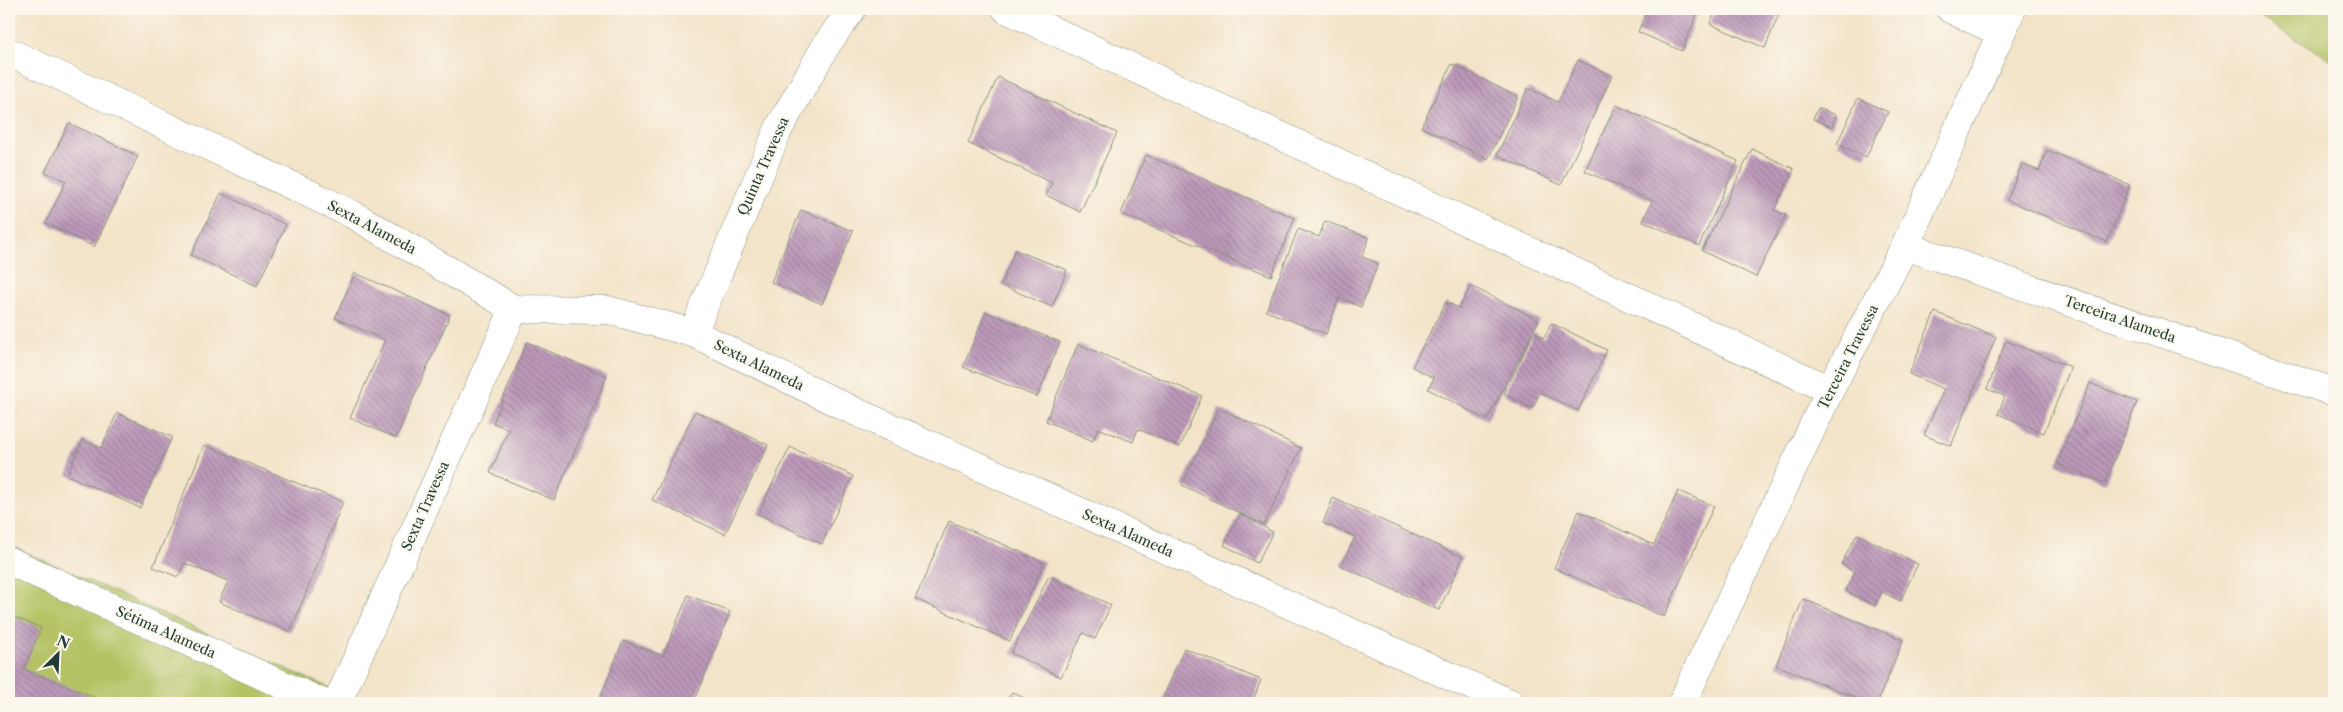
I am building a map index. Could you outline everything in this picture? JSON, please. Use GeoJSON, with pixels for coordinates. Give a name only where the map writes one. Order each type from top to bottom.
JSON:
{"type":"FeatureCollection","features":[{"type":"Feature","properties":{"kind":"street","name":"Quinta Travessa"},"geometry":{"type":"LineString","coordinates":[[693,333],[779,128],[827,44],[852,9]]}},
{"type":"Feature","properties":{"kind":"street"},"geometry":{"type":"LineString","coordinates":[[1006,9],[1830,390]]}},
{"type":"Feature","properties":{"kind":"street"},"geometry":{"type":"LineString","coordinates":[[1950,9],[2006,20]]}},
{"type":"Feature","properties":{"kind":"street","name":"Terceira Travessa"},"geometry":{"type":"LineString","coordinates":[[1682,703],[1830,390],[1905,246],[2006,20]]}},
{"type":"Feature","properties":{"kind":"street","name":"Sexta Alameda"},"geometry":{"type":"LineString","coordinates":[[9,52],[352,214],[514,309],[608,310],[693,333],[854,411],[1510,703]]}},
{"type":"Feature","properties":{"kind":"street","name":"Terceira Alameda"},"geometry":{"type":"LineString","coordinates":[[1905,246],[2334,392]]}},
{"type":"Feature","properties":{"kind":"street","name":"Sexta Travessa"},"geometry":{"type":"LineString","coordinates":[[337,703],[514,309]]}},
{"type":"Feature","properties":{"kind":"street","name":"Sétima Alameda"},"geometry":{"type":"LineString","coordinates":[[9,561],[323,703]]}},
{"type":"Feature","properties":{"kind":"green space"},"geometry":{"type":"Polygon","coordinates":[[[2246,9],[2334,9],[2334,62],[2246,9]]]}},
{"type":"Feature","properties":{"kind":"green space"},"geometry":{"type":"Polygon","coordinates":[[[9,545],[363,703],[9,703],[9,545]]]}},
{"type":"Feature","properties":{"kind":"building"},"geometry":{"type":"Polygon","coordinates":[[[1647,9],[1699,9],[1682,51],[1638,32],[1647,9]]]}},
{"type":"Feature","properties":{"kind":"building"},"geometry":{"type":"Polygon","coordinates":[[[1716,9],[1781,9],[1765,48],[1710,24],[1716,9]]]}},
{"type":"Feature","properties":{"kind":"building"},"geometry":{"type":"Polygon","coordinates":[[[1578,60],[1612,76],[1561,185],[1497,155],[1528,88],[1558,102],[1578,60]]]}},
{"type":"Feature","properties":{"kind":"building"},"geometry":{"type":"Polygon","coordinates":[[[1452,64],[1518,97],[1488,159],[1421,127],[1452,64]]]}},
{"type":"Feature","properties":{"kind":"building"},"geometry":{"type":"Polygon","coordinates":[[[998,77],[1117,133],[1080,212],[1046,195],[1052,183],[968,143],[998,77]]]}},
{"type":"Feature","properties":{"kind":"building"},"geometry":{"type":"Polygon","coordinates":[[[1858,98],[1888,112],[1866,157],[1837,144],[1858,98]]]}},
{"type":"Feature","properties":{"kind":"building"},"geometry":{"type":"Polygon","coordinates":[[[1616,105],[1738,161],[1699,246],[1643,221],[1652,201],[1585,171],[1616,105]]]}},
{"type":"Feature","properties":{"kind":"building"},"geometry":{"type":"Polygon","coordinates":[[[1818,108],[1836,115],[1832,127],[1813,119],[1818,108]]]}},
{"type":"Feature","properties":{"kind":"building"},"geometry":{"type":"Polygon","coordinates":[[[69,123],[138,156],[94,247],[46,223],[66,181],[45,172],[69,123]]]}},
{"type":"Feature","properties":{"kind":"building"},"geometry":{"type":"Polygon","coordinates":[[[1752,149],[1794,169],[1774,210],[1786,215],[1756,277],[1702,251],[1752,149]]]}},
{"type":"Feature","properties":{"kind":"building"},"geometry":{"type":"Polygon","coordinates":[[[2047,150],[2130,185],[2107,242],[2007,200],[2022,164],[2039,171],[2047,150]]]}},
{"type":"Feature","properties":{"kind":"building"},"geometry":{"type":"Polygon","coordinates":[[[1146,155],[1295,218],[1271,276],[1121,214],[1146,155]]]}},
{"type":"Feature","properties":{"kind":"building"},"geometry":{"type":"Polygon","coordinates":[[[221,193],[286,225],[257,286],[191,255],[221,193]]]}},
{"type":"Feature","properties":{"kind":"building"},"geometry":{"type":"Polygon","coordinates":[[[801,210],[853,231],[822,304],[771,282],[801,210]]]}},
{"type":"Feature","properties":{"kind":"building"},"geometry":{"type":"Polygon","coordinates":[[[1325,221],[1369,238],[1362,257],[1378,263],[1361,307],[1339,298],[1326,334],[1266,311],[1298,229],[1319,237],[1325,221]]]}},
{"type":"Feature","properties":{"kind":"building"},"geometry":{"type":"Polygon","coordinates":[[[1015,250],[1067,270],[1052,307],[1001,285],[1015,250]]]}},
{"type":"Feature","properties":{"kind":"building"},"geometry":{"type":"Polygon","coordinates":[[[355,273],[450,315],[396,438],[350,418],[385,340],[335,318],[355,273]]]}},
{"type":"Feature","properties":{"kind":"building"},"geometry":{"type":"Polygon","coordinates":[[[1471,286],[1539,320],[1487,420],[1428,389],[1434,378],[1412,367],[1446,302],[1459,308],[1471,286]]]}},
{"type":"Feature","properties":{"kind":"building"},"geometry":{"type":"Polygon","coordinates":[[[986,312],[1060,342],[1037,397],[963,367],[986,312]]]}},
{"type":"Feature","properties":{"kind":"building"},"geometry":{"type":"Polygon","coordinates":[[[1935,312],[1996,337],[1951,446],[1924,435],[1944,389],[1909,374],[1935,312]]]}},
{"type":"Feature","properties":{"kind":"building"},"geometry":{"type":"Polygon","coordinates":[[[1551,323],[1607,350],[1578,411],[1540,392],[1533,408],[1504,394],[1534,332],[1544,338],[1551,323]]]}},
{"type":"Feature","properties":{"kind":"building"},"geometry":{"type":"Polygon","coordinates":[[[2006,341],[2071,367],[2044,433],[1998,414],[2005,396],[1987,389],[2006,341]]]}},
{"type":"Feature","properties":{"kind":"building"},"geometry":{"type":"Polygon","coordinates":[[[527,342],[607,376],[554,500],[490,473],[509,429],[493,423],[527,342]]]}},
{"type":"Feature","properties":{"kind":"building"},"geometry":{"type":"Polygon","coordinates":[[[1078,344],[1202,396],[1180,447],[1138,429],[1133,442],[1098,428],[1093,441],[1046,421],[1078,344]]]}},
{"type":"Feature","properties":{"kind":"building"},"geometry":{"type":"Polygon","coordinates":[[[2090,383],[2137,402],[2105,483],[2057,464],[2090,383]]]}},
{"type":"Feature","properties":{"kind":"building"},"geometry":{"type":"Polygon","coordinates":[[[1219,408],[1301,448],[1264,525],[1182,485],[1219,408]]]}},
{"type":"Feature","properties":{"kind":"building"},"geometry":{"type":"Polygon","coordinates":[[[695,411],[768,445],[725,534],[652,500],[695,411]]]}},
{"type":"Feature","properties":{"kind":"building"},"geometry":{"type":"Polygon","coordinates":[[[117,413],[172,437],[140,508],[67,475],[83,440],[101,448],[117,413]]]}},
{"type":"Feature","properties":{"kind":"building"},"geometry":{"type":"Polygon","coordinates":[[[204,445],[343,502],[290,632],[219,602],[228,581],[184,563],[178,577],[153,567],[204,445]]]}},
{"type":"Feature","properties":{"kind":"building"},"geometry":{"type":"Polygon","coordinates":[[[790,447],[853,476],[822,544],[758,514],[790,447]]]}},
{"type":"Feature","properties":{"kind":"building"},"geometry":{"type":"Polygon","coordinates":[[[1678,491],[1714,506],[1664,617],[1554,568],[1579,511],[1654,545],[1678,491]]]}},
{"type":"Feature","properties":{"kind":"building"},"geometry":{"type":"Polygon","coordinates":[[[1333,498],[1463,557],[1439,610],[1341,566],[1355,537],[1323,523],[1333,498]]]}},
{"type":"Feature","properties":{"kind":"building"},"geometry":{"type":"Polygon","coordinates":[[[1240,514],[1273,532],[1257,563],[1224,545],[1240,514]]]}},
{"type":"Feature","properties":{"kind":"building"},"geometry":{"type":"Polygon","coordinates":[[[949,521],[1044,562],[1010,641],[915,599],[949,521]]]}},
{"type":"Feature","properties":{"kind":"building"},"geometry":{"type":"Polygon","coordinates":[[[1857,534],[1918,564],[1900,601],[1882,592],[1875,606],[1846,591],[1855,572],[1841,564],[1857,534]]]}},
{"type":"Feature","properties":{"kind":"building"},"geometry":{"type":"Polygon","coordinates":[[[1049,576],[1111,605],[1095,639],[1083,633],[1061,677],[1011,653],[1049,576]]]}},
{"type":"Feature","properties":{"kind":"building"},"geometry":{"type":"Polygon","coordinates":[[[688,595],[730,612],[694,703],[598,703],[623,641],[663,656],[688,595]]]}},
{"type":"Feature","properties":{"kind":"building"},"geometry":{"type":"Polygon","coordinates":[[[1803,599],[1903,640],[1877,703],[1869,703],[1776,665],[1803,599]]]}},
{"type":"Feature","properties":{"kind":"building"},"geometry":{"type":"Polygon","coordinates":[[[9,615],[41,628],[24,669],[109,703],[9,703],[9,615]]]}},
{"type":"Feature","properties":{"kind":"building"},"geometry":{"type":"Polygon","coordinates":[[[1184,648],[1261,680],[1252,703],[1161,703],[1184,648]]]}},
{"type":"Feature","properties":{"kind":"building"},"geometry":{"type":"Polygon","coordinates":[[[1012,692],[1034,703],[1006,703],[1012,692]]]}}]}
